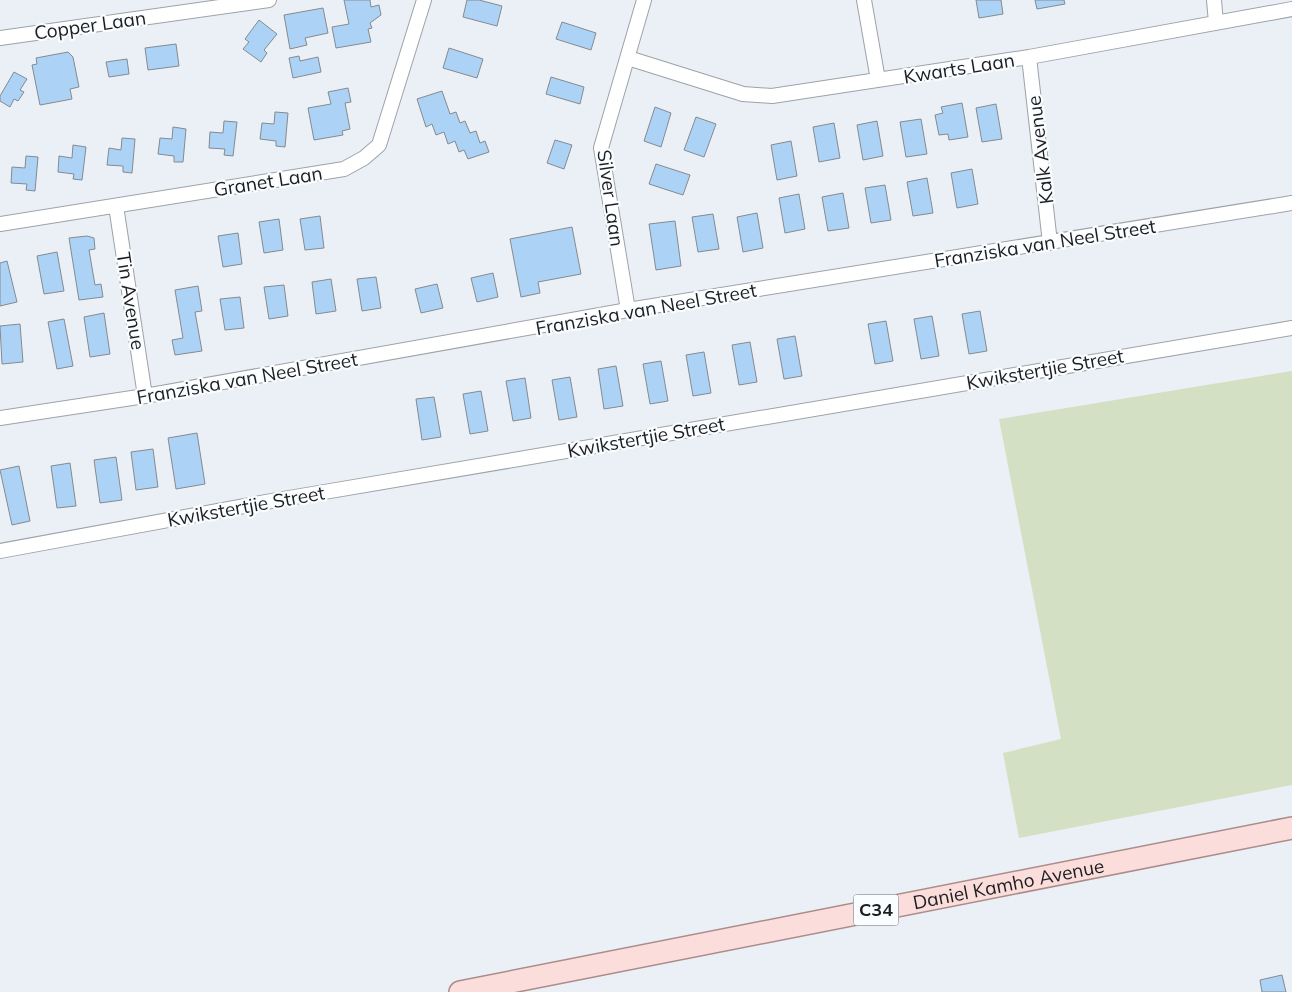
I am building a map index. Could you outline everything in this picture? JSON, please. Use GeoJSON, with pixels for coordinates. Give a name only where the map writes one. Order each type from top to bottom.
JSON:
{"type":"FeatureCollection","features":[{"type":"Feature","properties":{"kind":"main road","name":"Daniel Kamho Avenue"},"geometry":{"type":"LineString","coordinates":[[460,992],[1292,828]]}},
{"type":"Feature","properties":{"kind":"street","name":"Copper Laan"},"geometry":{"type":"LineString","coordinates":[[0,38],[269,0]]}},
{"type":"Feature","properties":{"kind":"street","name":"Granet Laan"},"geometry":{"type":"LineString","coordinates":[[0,224],[344,169],[364,158],[379,145],[424,0]]}},
{"type":"Feature","properties":{"kind":"street","name":"Silver Laan"},"geometry":{"type":"LineString","coordinates":[[628,310],[601,148],[644,0]]}},
{"type":"Feature","properties":{"kind":"street"},"geometry":{"type":"LineString","coordinates":[[864,0],[878,80]]}},
{"type":"Feature","properties":{"kind":"street"},"geometry":{"type":"LineString","coordinates":[[1214,0],[1216,23]]}},
{"type":"Feature","properties":{"kind":"street","name":"Kwarts Laan"},"geometry":{"type":"LineString","coordinates":[[628,58],[743,94],[772,96],[1029,57],[1292,9]]}},
{"type":"Feature","properties":{"kind":"street","name":"Kalk Avenue"},"geometry":{"type":"LineString","coordinates":[[1029,57],[1050,243]]}},
{"type":"Feature","properties":{"kind":"street","name":"Franziska van Neel Street"},"geometry":{"type":"LineString","coordinates":[[0,418],[145,396],[628,310],[1292,203]]}},
{"type":"Feature","properties":{"kind":"street","name":"Tin Avenue"},"geometry":{"type":"LineString","coordinates":[[116,206],[145,396]]}},
{"type":"Feature","properties":{"kind":"street","name":"Kwikstertjie Street"},"geometry":{"type":"LineString","coordinates":[[0,551],[277,500],[1292,328]]}},
{"type":"Feature","properties":{"kind":"green space"},"geometry":{"type":"Polygon","coordinates":[[[1292,371],[1292,785],[1019,838],[1003,753],[1061,739],[999,419],[1292,371]]]}},
{"type":"Feature","properties":{"kind":"building"},"geometry":{"type":"Polygon","coordinates":[[[344,0],[370,0],[371,7],[379,5],[381,15],[370,23],[372,28],[368,29],[371,42],[336,48],[332,27],[349,24],[344,0]]]}},
{"type":"Feature","properties":{"kind":"building"},"geometry":{"type":"Polygon","coordinates":[[[467,0],[479,0],[502,6],[497,26],[463,17],[467,0]]]}},
{"type":"Feature","properties":{"kind":"building"},"geometry":{"type":"Polygon","coordinates":[[[976,0],[1001,0],[1003,14],[979,18],[976,0]]]}},
{"type":"Feature","properties":{"kind":"building"},"geometry":{"type":"Polygon","coordinates":[[[1035,0],[1064,0],[1065,4],[1037,9],[1035,0]]]}},
{"type":"Feature","properties":{"kind":"building"},"geometry":{"type":"Polygon","coordinates":[[[323,8],[328,33],[305,38],[307,45],[290,49],[284,15],[323,8]]]}},
{"type":"Feature","properties":{"kind":"building"},"geometry":{"type":"Polygon","coordinates":[[[259,20],[277,34],[264,50],[267,53],[261,62],[243,49],[249,42],[245,39],[259,20]]]}},
{"type":"Feature","properties":{"kind":"building"},"geometry":{"type":"Polygon","coordinates":[[[562,22],[596,33],[591,50],[556,39],[562,22]]]}},
{"type":"Feature","properties":{"kind":"building"},"geometry":{"type":"Polygon","coordinates":[[[176,44],[179,66],[148,70],[145,48],[176,44]]]}},
{"type":"Feature","properties":{"kind":"building"},"geometry":{"type":"Polygon","coordinates":[[[449,48],[483,59],[477,78],[443,68],[449,48]]]}},
{"type":"Feature","properties":{"kind":"building"},"geometry":{"type":"Polygon","coordinates":[[[68,52],[73,57],[79,87],[70,89],[72,99],[40,105],[32,65],[37,64],[36,58],[68,52]]]}},
{"type":"Feature","properties":{"kind":"building"},"geometry":{"type":"Polygon","coordinates":[[[299,56],[300,61],[318,57],[321,72],[293,78],[289,58],[299,56]]]}},
{"type":"Feature","properties":{"kind":"building"},"geometry":{"type":"Polygon","coordinates":[[[127,59],[129,74],[109,77],[106,62],[127,59]]]}},
{"type":"Feature","properties":{"kind":"building"},"geometry":{"type":"Polygon","coordinates":[[[14,72],[27,79],[20,90],[24,92],[18,101],[14,99],[10,107],[0,101],[0,96],[14,72]]]}},
{"type":"Feature","properties":{"kind":"building"},"geometry":{"type":"Polygon","coordinates":[[[551,77],[584,87],[580,104],[546,94],[551,77]]]}},
{"type":"Feature","properties":{"kind":"building"},"geometry":{"type":"Polygon","coordinates":[[[348,88],[351,102],[345,103],[350,129],[342,131],[343,135],[314,140],[308,108],[331,104],[328,92],[348,88]]]}},
{"type":"Feature","properties":{"kind":"building"},"geometry":{"type":"Polygon","coordinates":[[[442,91],[450,114],[456,112],[460,123],[465,121],[470,133],[476,131],[480,143],[485,141],[489,152],[468,159],[464,150],[459,152],[455,141],[448,144],[444,132],[436,135],[432,124],[426,127],[417,99],[442,91]]]}},
{"type":"Feature","properties":{"kind":"building"},"geometry":{"type":"Polygon","coordinates":[[[962,103],[968,137],[949,140],[948,134],[939,135],[935,115],[943,113],[941,107],[962,103]]]}},
{"type":"Feature","properties":{"kind":"building"},"geometry":{"type":"Polygon","coordinates":[[[996,104],[1002,139],[982,142],[976,108],[996,104]]]}},
{"type":"Feature","properties":{"kind":"building"},"geometry":{"type":"Polygon","coordinates":[[[655,107],[671,113],[661,147],[644,141],[655,107]]]}},
{"type":"Feature","properties":{"kind":"building"},"geometry":{"type":"Polygon","coordinates":[[[275,112],[288,113],[285,147],[276,146],[276,141],[260,139],[262,123],[274,124],[275,112]]]}},
{"type":"Feature","properties":{"kind":"building"},"geometry":{"type":"Polygon","coordinates":[[[696,117],[716,124],[704,157],[684,150],[696,117]]]}},
{"type":"Feature","properties":{"kind":"building"},"geometry":{"type":"Polygon","coordinates":[[[921,119],[927,154],[906,157],[900,122],[921,119]]]}},
{"type":"Feature","properties":{"kind":"building"},"geometry":{"type":"Polygon","coordinates":[[[224,121],[237,122],[233,156],[224,155],[225,149],[209,148],[210,132],[223,133],[224,121]]]}},
{"type":"Feature","properties":{"kind":"building"},"geometry":{"type":"Polygon","coordinates":[[[877,121],[883,156],[863,160],[857,125],[877,121]]]}},
{"type":"Feature","properties":{"kind":"building"},"geometry":{"type":"Polygon","coordinates":[[[834,123],[840,158],[819,162],[813,127],[834,123]]]}},
{"type":"Feature","properties":{"kind":"building"},"geometry":{"type":"Polygon","coordinates":[[[173,127],[186,129],[183,162],[174,162],[174,156],[158,154],[160,138],[172,139],[173,127]]]}},
{"type":"Feature","properties":{"kind":"building"},"geometry":{"type":"Polygon","coordinates":[[[122,138],[135,139],[132,173],[123,172],[123,166],[107,165],[109,148],[121,150],[122,138]]]}},
{"type":"Feature","properties":{"kind":"building"},"geometry":{"type":"Polygon","coordinates":[[[555,140],[572,145],[564,169],[547,163],[555,140]]]}},
{"type":"Feature","properties":{"kind":"building"},"geometry":{"type":"Polygon","coordinates":[[[791,141],[797,176],[777,180],[771,145],[791,141]]]}},
{"type":"Feature","properties":{"kind":"building"},"geometry":{"type":"Polygon","coordinates":[[[73,145],[86,147],[82,180],[73,179],[74,174],[58,172],[59,156],[72,158],[73,145]]]}},
{"type":"Feature","properties":{"kind":"building"},"geometry":{"type":"Polygon","coordinates":[[[26,156],[38,157],[35,191],[26,190],[27,184],[11,183],[12,167],[25,168],[26,156]]]}},
{"type":"Feature","properties":{"kind":"building"},"geometry":{"type":"Polygon","coordinates":[[[656,164],[690,175],[683,195],[649,184],[656,164]]]}},
{"type":"Feature","properties":{"kind":"building"},"geometry":{"type":"Polygon","coordinates":[[[972,169],[978,204],[957,208],[951,173],[972,169]]]}},
{"type":"Feature","properties":{"kind":"building"},"geometry":{"type":"Polygon","coordinates":[[[927,178],[933,213],[913,216],[907,182],[927,178]]]}},
{"type":"Feature","properties":{"kind":"building"},"geometry":{"type":"Polygon","coordinates":[[[885,185],[891,220],[871,223],[865,188],[885,185]]]}},
{"type":"Feature","properties":{"kind":"building"},"geometry":{"type":"Polygon","coordinates":[[[843,193],[849,228],[828,231],[822,197],[843,193]]]}},
{"type":"Feature","properties":{"kind":"building"},"geometry":{"type":"Polygon","coordinates":[[[799,194],[805,229],[785,233],[779,198],[799,194]]]}},
{"type":"Feature","properties":{"kind":"building"},"geometry":{"type":"Polygon","coordinates":[[[757,213],[763,248],[743,252],[737,217],[757,213]]]}},
{"type":"Feature","properties":{"kind":"building"},"geometry":{"type":"Polygon","coordinates":[[[713,214],[719,249],[698,252],[692,217],[713,214]]]}},
{"type":"Feature","properties":{"kind":"building"},"geometry":{"type":"Polygon","coordinates":[[[320,216],[324,248],[305,250],[300,219],[320,216]]]}},
{"type":"Feature","properties":{"kind":"building"},"geometry":{"type":"Polygon","coordinates":[[[279,219],[283,250],[264,253],[259,222],[279,219]]]}},
{"type":"Feature","properties":{"kind":"building"},"geometry":{"type":"Polygon","coordinates":[[[675,221],[681,266],[656,270],[649,224],[675,221]]]}},
{"type":"Feature","properties":{"kind":"building"},"geometry":{"type":"Polygon","coordinates":[[[572,227],[581,274],[538,282],[540,293],[521,297],[510,239],[572,227]]]}},
{"type":"Feature","properties":{"kind":"building"},"geometry":{"type":"Polygon","coordinates":[[[238,233],[242,264],[223,267],[218,236],[238,233]]]}},
{"type":"Feature","properties":{"kind":"building"},"geometry":{"type":"Polygon","coordinates":[[[87,236],[94,238],[95,249],[89,250],[95,285],[101,284],[103,297],[79,300],[69,238],[87,236]]]}},
{"type":"Feature","properties":{"kind":"building"},"geometry":{"type":"Polygon","coordinates":[[[57,252],[64,291],[44,294],[37,256],[57,252]]]}},
{"type":"Feature","properties":{"kind":"building"},"geometry":{"type":"Polygon","coordinates":[[[7,261],[17,302],[0,306],[0,263],[7,261]]]}},
{"type":"Feature","properties":{"kind":"building"},"geometry":{"type":"Polygon","coordinates":[[[493,273],[498,297],[477,302],[471,278],[493,273]]]}},
{"type":"Feature","properties":{"kind":"building"},"geometry":{"type":"Polygon","coordinates":[[[376,277],[381,308],[362,311],[357,279],[376,277]]]}},
{"type":"Feature","properties":{"kind":"building"},"geometry":{"type":"Polygon","coordinates":[[[331,279],[336,311],[316,314],[312,282],[331,279]]]}},
{"type":"Feature","properties":{"kind":"building"},"geometry":{"type":"Polygon","coordinates":[[[437,284],[443,308],[421,313],[415,289],[437,284]]]}},
{"type":"Feature","properties":{"kind":"building"},"geometry":{"type":"Polygon","coordinates":[[[284,285],[288,316],[269,319],[264,287],[284,285]]]}},
{"type":"Feature","properties":{"kind":"building"},"geometry":{"type":"Polygon","coordinates":[[[198,286],[202,311],[195,312],[202,351],[175,355],[172,340],[183,338],[175,290],[198,286]]]}},
{"type":"Feature","properties":{"kind":"building"},"geometry":{"type":"Polygon","coordinates":[[[240,297],[244,328],[225,330],[220,299],[240,297]]]}},
{"type":"Feature","properties":{"kind":"building"},"geometry":{"type":"Polygon","coordinates":[[[980,311],[987,351],[969,354],[962,314],[980,311]]]}},
{"type":"Feature","properties":{"kind":"building"},"geometry":{"type":"Polygon","coordinates":[[[104,313],[110,354],[90,357],[84,317],[104,313]]]}},
{"type":"Feature","properties":{"kind":"building"},"geometry":{"type":"Polygon","coordinates":[[[932,316],[939,356],[921,359],[914,319],[932,316]]]}},
{"type":"Feature","properties":{"kind":"building"},"geometry":{"type":"Polygon","coordinates":[[[64,319],[73,366],[57,369],[48,322],[64,319]]]}},
{"type":"Feature","properties":{"kind":"building"},"geometry":{"type":"Polygon","coordinates":[[[886,321],[893,361],[875,364],[868,324],[886,321]]]}},
{"type":"Feature","properties":{"kind":"building"},"geometry":{"type":"Polygon","coordinates":[[[20,324],[23,362],[2,364],[0,326],[20,324]]]}},
{"type":"Feature","properties":{"kind":"building"},"geometry":{"type":"Polygon","coordinates":[[[795,336],[802,376],[784,379],[777,339],[795,336]]]}},
{"type":"Feature","properties":{"kind":"building"},"geometry":{"type":"Polygon","coordinates":[[[750,342],[757,382],[739,385],[732,345],[750,342]]]}},
{"type":"Feature","properties":{"kind":"building"},"geometry":{"type":"Polygon","coordinates":[[[704,352],[711,393],[693,396],[686,355],[704,352]]]}},
{"type":"Feature","properties":{"kind":"building"},"geometry":{"type":"Polygon","coordinates":[[[661,361],[668,401],[650,404],[643,364],[661,361]]]}},
{"type":"Feature","properties":{"kind":"building"},"geometry":{"type":"Polygon","coordinates":[[[616,366],[623,406],[604,409],[598,369],[616,366]]]}},
{"type":"Feature","properties":{"kind":"building"},"geometry":{"type":"Polygon","coordinates":[[[570,377],[577,417],[559,420],[552,380],[570,377]]]}},
{"type":"Feature","properties":{"kind":"building"},"geometry":{"type":"Polygon","coordinates":[[[525,378],[531,418],[513,421],[506,381],[525,378]]]}},
{"type":"Feature","properties":{"kind":"building"},"geometry":{"type":"Polygon","coordinates":[[[481,391],[488,431],[470,434],[463,394],[481,391]]]}},
{"type":"Feature","properties":{"kind":"building"},"geometry":{"type":"Polygon","coordinates":[[[434,397],[441,437],[422,440],[416,399],[434,397]]]}},
{"type":"Feature","properties":{"kind":"building"},"geometry":{"type":"Polygon","coordinates":[[[197,433],[205,484],[176,489],[168,438],[197,433]]]}},
{"type":"Feature","properties":{"kind":"building"},"geometry":{"type":"Polygon","coordinates":[[[153,449],[158,487],[136,490],[131,452],[153,449]]]}},
{"type":"Feature","properties":{"kind":"building"},"geometry":{"type":"Polygon","coordinates":[[[116,457],[122,500],[100,503],[94,460],[116,457]]]}},
{"type":"Feature","properties":{"kind":"building"},"geometry":{"type":"Polygon","coordinates":[[[70,463],[76,506],[57,508],[51,466],[70,463]]]}},
{"type":"Feature","properties":{"kind":"building"},"geometry":{"type":"Polygon","coordinates":[[[19,466],[30,521],[12,525],[0,470],[19,466]]]}},
{"type":"Feature","properties":{"kind":"building"},"geometry":{"type":"Polygon","coordinates":[[[1282,975],[1286,992],[1262,992],[1260,980],[1282,975]]]}}]}
